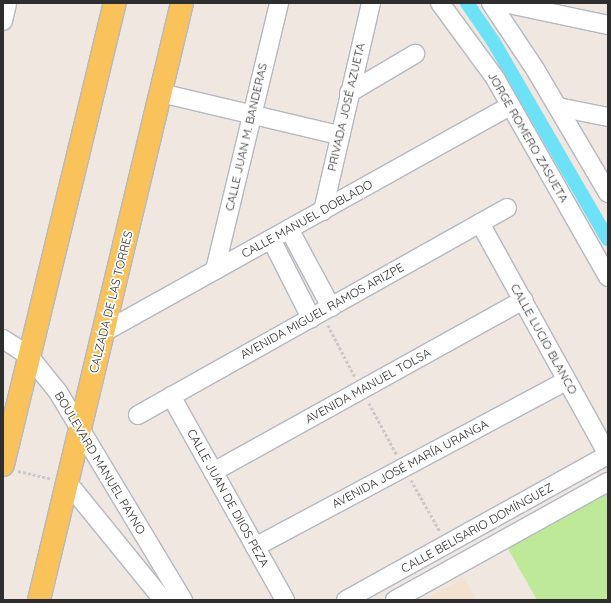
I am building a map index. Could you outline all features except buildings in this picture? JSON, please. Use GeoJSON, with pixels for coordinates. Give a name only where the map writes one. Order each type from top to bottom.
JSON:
{"type":"FeatureCollection","features":[{"type":"Feature","properties":{"kind":"main road"},"geometry":{"type":"LineString","coordinates":[[5,461],[115,3]]}},
{"type":"Feature","properties":{"kind":"main road","name":"CALZADA DE LAS TORRES"},"geometry":{"type":"LineString","coordinates":[[39,600],[182,3]]}},
{"type":"Feature","properties":{"kind":"street"},"geometry":{"type":"LineString","coordinates":[[3,21],[7,3]]}},
{"type":"Feature","properties":{"kind":"street","name":"CALLE JUAN M. BANDERAS"},"geometry":{"type":"LineString","coordinates":[[215,270],[279,3]]}},
{"type":"Feature","properties":{"kind":"street","name":"PRIVADA JOSÉ AZUETA"},"geometry":{"type":"LineString","coordinates":[[323,211],[338,135],[371,3]]}},
{"type":"Feature","properties":{"kind":"street","name":"JORGE ROMERO ZASUETA"},"geometry":{"type":"LineString","coordinates":[[440,3],[477,50],[608,277]]}},
{"type":"Feature","properties":{"kind":"street"},"geometry":{"type":"LineString","coordinates":[[491,3],[558,107],[608,194]]}},
{"type":"Feature","properties":{"kind":"street"},"geometry":{"type":"LineString","coordinates":[[504,3],[608,26]]}},
{"type":"Feature","properties":{"kind":"street"},"geometry":{"type":"LineString","coordinates":[[349,92],[415,54]]}},
{"type":"Feature","properties":{"kind":"street"},"geometry":{"type":"LineString","coordinates":[[161,93],[251,116],[338,135]]}},
{"type":"Feature","properties":{"kind":"street","name":"CALLE MANUEL DOBLADO"},"geometry":{"type":"LineString","coordinates":[[104,332],[510,106]]}},
{"type":"Feature","properties":{"kind":"street"},"geometry":{"type":"LineString","coordinates":[[558,107],[608,117]]}},
{"type":"Feature","properties":{"kind":"street","name":"AVENIDA MIGUEL RAMOS ARIZPE"},"geometry":{"type":"LineString","coordinates":[[138,415],[507,208]]}},
{"type":"Feature","properties":{"kind":"street","name":"CALLE LUCIO BLANCO"},"geometry":{"type":"LineString","coordinates":[[480,223],[608,455]]}},
{"type":"Feature","properties":{"kind":"street"},"geometry":{"type":"LineString","coordinates":[[289,229],[321,312]]}},
{"type":"Feature","properties":{"kind":"street"},"geometry":{"type":"LineString","coordinates":[[271,239],[321,312]]}},
{"type":"Feature","properties":{"kind":"street","name":"AVENIDA MANUEL TOLSA"},"geometry":{"type":"LineString","coordinates":[[213,472],[522,300]]}},
{"type":"Feature","properties":{"kind":"street","name":"BOULEVARD MANUEL PAYNO"},"geometry":{"type":"LineString","coordinates":[[3,339],[29,356],[58,392],[183,600]]}},
{"type":"Feature","properties":{"kind":"street","name":"AVENIDA JOSÉ MARÍA URANGA"},"geometry":{"type":"LineString","coordinates":[[255,547],[566,381]]}},
{"type":"Feature","properties":{"kind":"street","name":"CALLE JUAN DE DIIOS PEZA"},"geometry":{"type":"LineString","coordinates":[[171,396],[285,600]]}},
{"type":"Feature","properties":{"kind":"street","name":"CALLE BELISARIO DOMÍNGUEZ"},"geometry":{"type":"LineString","coordinates":[[346,600],[608,455]]}},
{"type":"Feature","properties":{"kind":"street","name":"CALLE BELISARIO DOMÍNGUEZ"},"geometry":{"type":"LineString","coordinates":[[395,600],[608,482]]}},
{"type":"Feature","properties":{"kind":"street","name":"BOULEVARD MANUEL PAYNO"},"geometry":{"type":"LineString","coordinates":[[68,483],[150,582],[163,600]]}},
{"type":"Feature","properties":{"kind":"street"},"geometry":{"type":"LineString","coordinates":[[146,600],[150,582]]}},
{"type":"Feature","properties":{"kind":"path"},"geometry":{"type":"LineString","coordinates":[[321,312],[403,467],[448,544]]}},
{"type":"Feature","properties":{"kind":"path"},"geometry":{"type":"LineString","coordinates":[[5,461],[68,483]]}},
{"type":"Feature","properties":{"kind":"shaded area"},"geometry":{"type":"Polygon","coordinates":[[[464,578],[476,600],[423,600],[464,578]]]}},
{"type":"Feature","properties":{"kind":"green space"},"geometry":{"type":"Polygon","coordinates":[[[608,490],[608,600],[537,600],[507,547],[608,490]]]}},
{"type":"Feature","properties":{"kind":"waterway"},"geometry":{"type":"LineString","coordinates":[[467,3],[493,41],[608,239]]}}]}
